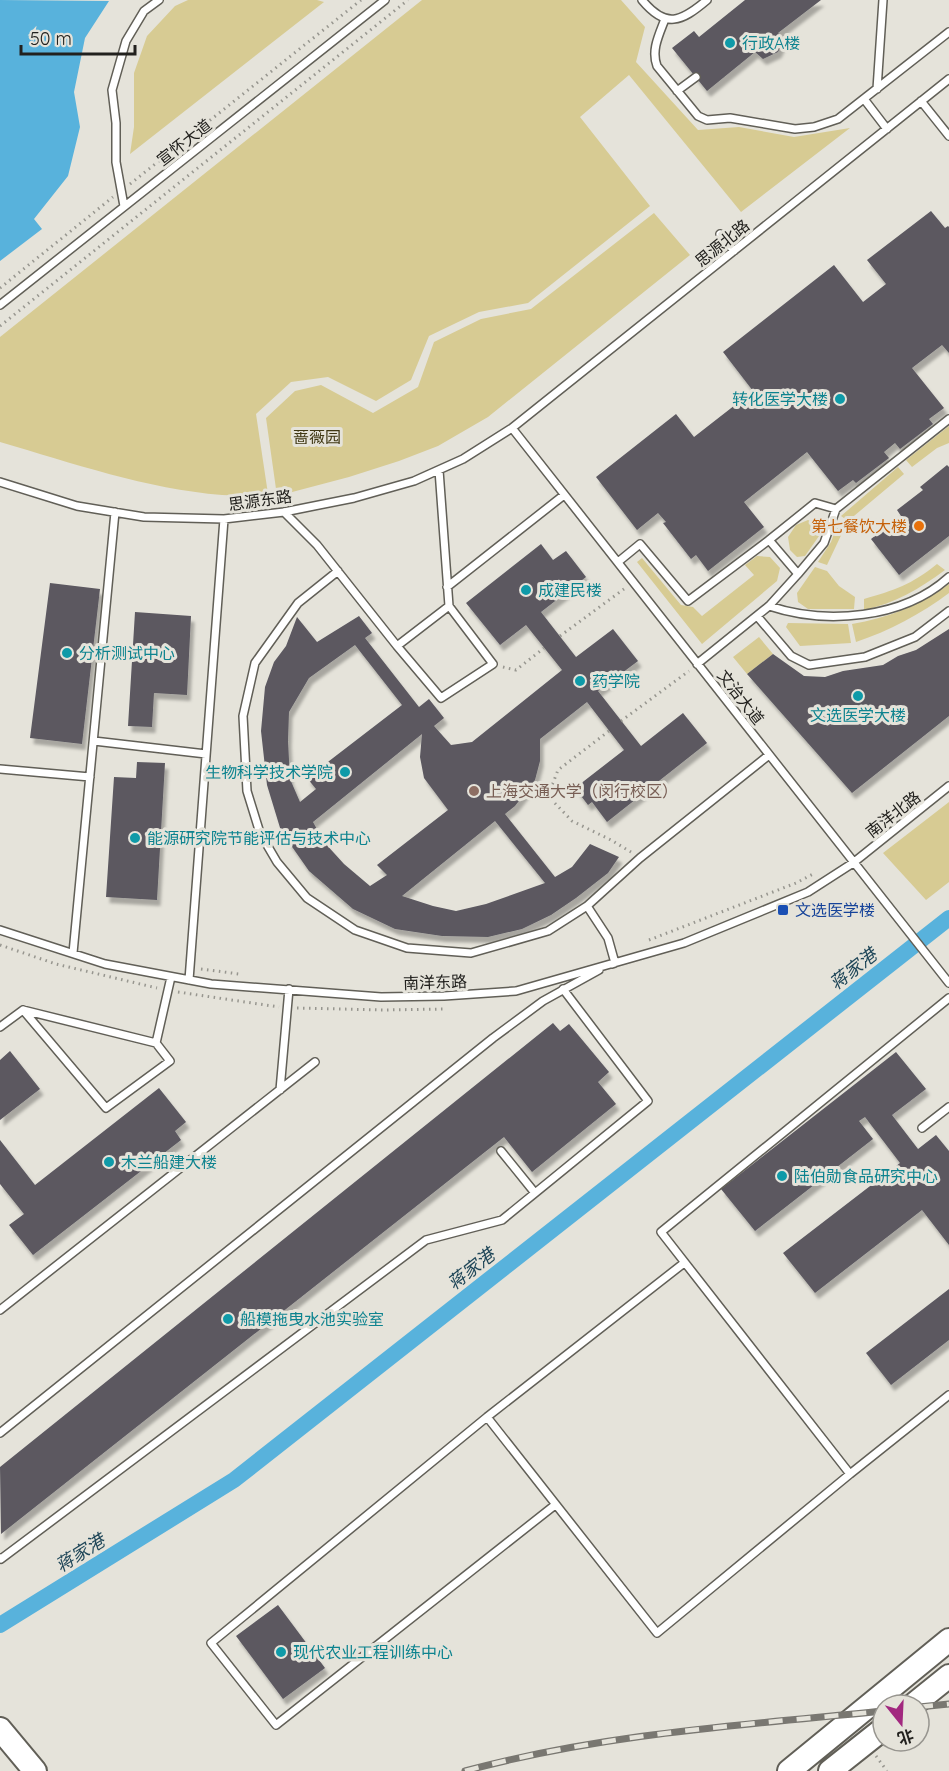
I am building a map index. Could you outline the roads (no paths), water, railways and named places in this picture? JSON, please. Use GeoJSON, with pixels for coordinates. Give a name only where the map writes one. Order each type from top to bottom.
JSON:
{"type":"FeatureCollection","features":[{"type":"Feature","properties":{"kind":"main road"},"geometry":{"type":"LineString","coordinates":[[789,1771],[949,1640]]}},
{"type":"Feature","properties":{"kind":"main road"},"geometry":{"type":"LineString","coordinates":[[928,1693],[949,1676]]}},
{"type":"Feature","properties":{"kind":"main road"},"geometry":{"type":"LineString","coordinates":[[0,1729],[35,1771]]}},
{"type":"Feature","properties":{"kind":"main road"},"geometry":{"type":"LineString","coordinates":[[830,1771],[871,1739]]}},
{"type":"Feature","properties":{"kind":"lane"},"geometry":{"type":"LineString","coordinates":[[124,206],[116,162],[116,123],[112,90],[126,41],[144,11],[159,0]]}},
{"type":"Feature","properties":{"kind":"lane","name":"宣怀大道"},"geometry":{"type":"LineString","coordinates":[[0,304],[384,0]]}},
{"type":"Feature","properties":{"kind":"lane"},"geometry":{"type":"LineString","coordinates":[[642,0],[652,12],[665,19],[688,16],[707,0]]}},
{"type":"Feature","properties":{"kind":"lane"},"geometry":{"type":"LineString","coordinates":[[877,88],[883,0]]}},
{"type":"Feature","properties":{"kind":"lane"},"geometry":{"type":"LineString","coordinates":[[665,19],[654,49],[654,58],[657,66],[698,116],[707,120],[730,118],[795,129],[814,127],[838,119],[949,32]]}},
{"type":"Feature","properties":{"kind":"lane"},"geometry":{"type":"LineString","coordinates":[[677,91],[696,77]]}},
{"type":"Feature","properties":{"kind":"lane","name":"思源北路"},"geometry":{"type":"LineString","coordinates":[[512,428],[949,79]]}},
{"type":"Feature","properties":{"kind":"lane"},"geometry":{"type":"LineString","coordinates":[[864,99],[887,129]]}},
{"type":"Feature","properties":{"kind":"lane"},"geometry":{"type":"LineString","coordinates":[[921,101],[949,136]]}},
{"type":"Feature","properties":{"kind":"lane"},"geometry":{"type":"LineString","coordinates":[[720,234],[734,251]]}},
{"type":"Feature","properties":{"kind":"lane"},"geometry":{"type":"LineString","coordinates":[[698,664],[769,606],[798,574],[824,543],[836,509],[949,419]]}},
{"type":"Feature","properties":{"kind":"lane","name":"思源东路"},"geometry":{"type":"LineString","coordinates":[[0,482],[77,506],[144,518],[224,519],[284,512],[354,498],[414,481],[463,459],[512,428]]}},
{"type":"Feature","properties":{"kind":"lane","name":"文治大道"},"geometry":{"type":"LineString","coordinates":[[512,428],[949,983]]}},
{"type":"Feature","properties":{"kind":"lane"},"geometry":{"type":"LineString","coordinates":[[284,512],[317,544],[441,698],[493,664],[449,606],[439,470]]}},
{"type":"Feature","properties":{"kind":"lane"},"geometry":{"type":"LineString","coordinates":[[447,587],[564,495]]}},
{"type":"Feature","properties":{"kind":"lane"},"geometry":{"type":"LineString","coordinates":[[618,562],[640,544],[688,602],[815,503],[836,509]]}},
{"type":"Feature","properties":{"kind":"lane"},"geometry":{"type":"LineString","coordinates":[[73,954],[115,512]]}},
{"type":"Feature","properties":{"kind":"lane"},"geometry":{"type":"LineString","coordinates":[[189,980],[224,519]]}},
{"type":"Feature","properties":{"kind":"lane"},"geometry":{"type":"LineString","coordinates":[[769,540],[798,574]]}},
{"type":"Feature","properties":{"kind":"lane"},"geometry":{"type":"LineString","coordinates":[[338,571],[298,603],[255,663],[243,716],[247,792],[260,833],[277,861],[308,898],[355,930],[407,948],[471,953],[548,931],[587,906],[640,858],[769,755]]}},
{"type":"Feature","properties":{"kind":"lane"},"geometry":{"type":"LineString","coordinates":[[769,606],[789,613],[828,617],[882,612],[913,600],[949,577]]}},
{"type":"Feature","properties":{"kind":"lane"},"geometry":{"type":"LineString","coordinates":[[397,646],[449,606]]}},
{"type":"Feature","properties":{"kind":"lane"},"geometry":{"type":"LineString","coordinates":[[757,616],[791,656],[808,665],[865,657],[915,637],[949,611]]}},
{"type":"Feature","properties":{"kind":"lane"},"geometry":{"type":"LineString","coordinates":[[93,741],[206,754]]}},
{"type":"Feature","properties":{"kind":"lane"},"geometry":{"type":"LineString","coordinates":[[0,769],[90,777]]}},
{"type":"Feature","properties":{"kind":"lane","name":"南洋北路"},"geometry":{"type":"LineString","coordinates":[[853,862],[949,786]]}},
{"type":"Feature","properties":{"kind":"lane","name":"南洋东路"},"geometry":{"type":"LineString","coordinates":[[0,930],[105,964],[189,980],[247,987],[381,997],[516,991],[684,943],[808,892],[853,862]]}},
{"type":"Feature","properties":{"kind":"lane"},"geometry":{"type":"LineString","coordinates":[[0,1433],[493,1038],[543,1001],[615,963],[608,938],[587,906]]}},
{"type":"Feature","properties":{"kind":"lane"},"geometry":{"type":"LineString","coordinates":[[156,1043],[171,976]]}},
{"type":"Feature","properties":{"kind":"lane"},"geometry":{"type":"LineString","coordinates":[[280,1090],[289,989]]}},
{"type":"Feature","properties":{"kind":"lane"},"geometry":{"type":"LineString","coordinates":[[0,1558],[426,1240],[501,1220],[648,1101],[563,989]]}},
{"type":"Feature","properties":{"kind":"lane"},"geometry":{"type":"LineString","coordinates":[[850,1474],[661,1232],[949,998]]}},
{"type":"Feature","properties":{"kind":"lane"},"geometry":{"type":"LineString","coordinates":[[23,1010],[156,1043],[170,1061],[106,1108],[23,1010]]}},
{"type":"Feature","properties":{"kind":"lane"},"geometry":{"type":"LineString","coordinates":[[0,1027],[23,1010]]}},
{"type":"Feature","properties":{"kind":"lane"},"geometry":{"type":"LineString","coordinates":[[0,1310],[315,1062]]}},
{"type":"Feature","properties":{"kind":"lane"},"geometry":{"type":"LineString","coordinates":[[922,1128],[949,1107]]}},
{"type":"Feature","properties":{"kind":"lane"},"geometry":{"type":"LineString","coordinates":[[501,1151],[535,1193]]}},
{"type":"Feature","properties":{"kind":"lane"},"geometry":{"type":"LineString","coordinates":[[555,1505],[276,1725],[211,1643],[488,1417],[684,1263]]}},
{"type":"Feature","properties":{"kind":"lane"},"geometry":{"type":"LineString","coordinates":[[488,1417],[657,1633],[949,1395]]}},
{"type":"Feature","properties":{"kind":"water"},"geometry":{"type":"Polygon","coordinates":[[[0,0],[109,1],[85,38],[74,92],[80,127],[68,176],[34,219],[42,229],[0,261],[0,0]]]}},
{"type":"Feature","properties":{"kind":"waterway","name":"蒋家港"},"geometry":{"type":"LineString","coordinates":[[0,1625],[234,1480],[949,918]]}},
{"type":"Feature","properties":{"kind":"railway"},"geometry":{"type":"LineString","coordinates":[[931,1706],[949,1704]]}},
{"type":"Feature","properties":{"kind":"railway"},"geometry":{"type":"LineString","coordinates":[[465,1771],[516,1758],[620,1739],[871,1712]]}},
{"type":"Feature","properties":{"kind":"place","name":"行政A楼"},"geometry":{"type":"Point","coordinates":[730,43]}},
{"type":"Feature","properties":{"kind":"place","name":"转化医学大楼"},"geometry":{"type":"Point","coordinates":[840,399]}},
{"type":"Feature","properties":{"kind":"place","name":"第七餐饮大楼"},"geometry":{"type":"Point","coordinates":[919,526]}},
{"type":"Feature","properties":{"kind":"place","name":"成建民楼"},"geometry":{"type":"Point","coordinates":[526,590]}},
{"type":"Feature","properties":{"kind":"place","name":"分析测试中心"},"geometry":{"type":"Point","coordinates":[67,653]}},
{"type":"Feature","properties":{"kind":"place","name":"药学院"},"geometry":{"type":"Point","coordinates":[580,681]}},
{"type":"Feature","properties":{"kind":"place","name":"文选医学大楼"},"geometry":{"type":"Point","coordinates":[858,696]}},
{"type":"Feature","properties":{"kind":"place","name":"生物科学技术学院"},"geometry":{"type":"Point","coordinates":[345,772]}},
{"type":"Feature","properties":{"kind":"place","name":"上海交通大学（闵行校区）"},"geometry":{"type":"Point","coordinates":[474,791]}},
{"type":"Feature","properties":{"kind":"place","name":"能源研究院节能评估与技术中心"},"geometry":{"type":"Point","coordinates":[135,838]}},
{"type":"Feature","properties":{"kind":"place","name":"文选医学楼"},"geometry":{"type":"Point","coordinates":[783,910]}},
{"type":"Feature","properties":{"kind":"place","name":"木兰船建大楼"},"geometry":{"type":"Point","coordinates":[109,1162]}},
{"type":"Feature","properties":{"kind":"place","name":"陆伯勋食品研究中心"},"geometry":{"type":"Point","coordinates":[782,1176]}},
{"type":"Feature","properties":{"kind":"place","name":"船模拖曳水池实验室"},"geometry":{"type":"Point","coordinates":[228,1319]}},
{"type":"Feature","properties":{"kind":"place","name":"现代农业工程训练中心"},"geometry":{"type":"Point","coordinates":[281,1652]}},
{"type":"Feature","properties":{"kind":"park label","name":"蔷薇园"},"geometry":{"type":"Point","coordinates":[317,437]}}]}
